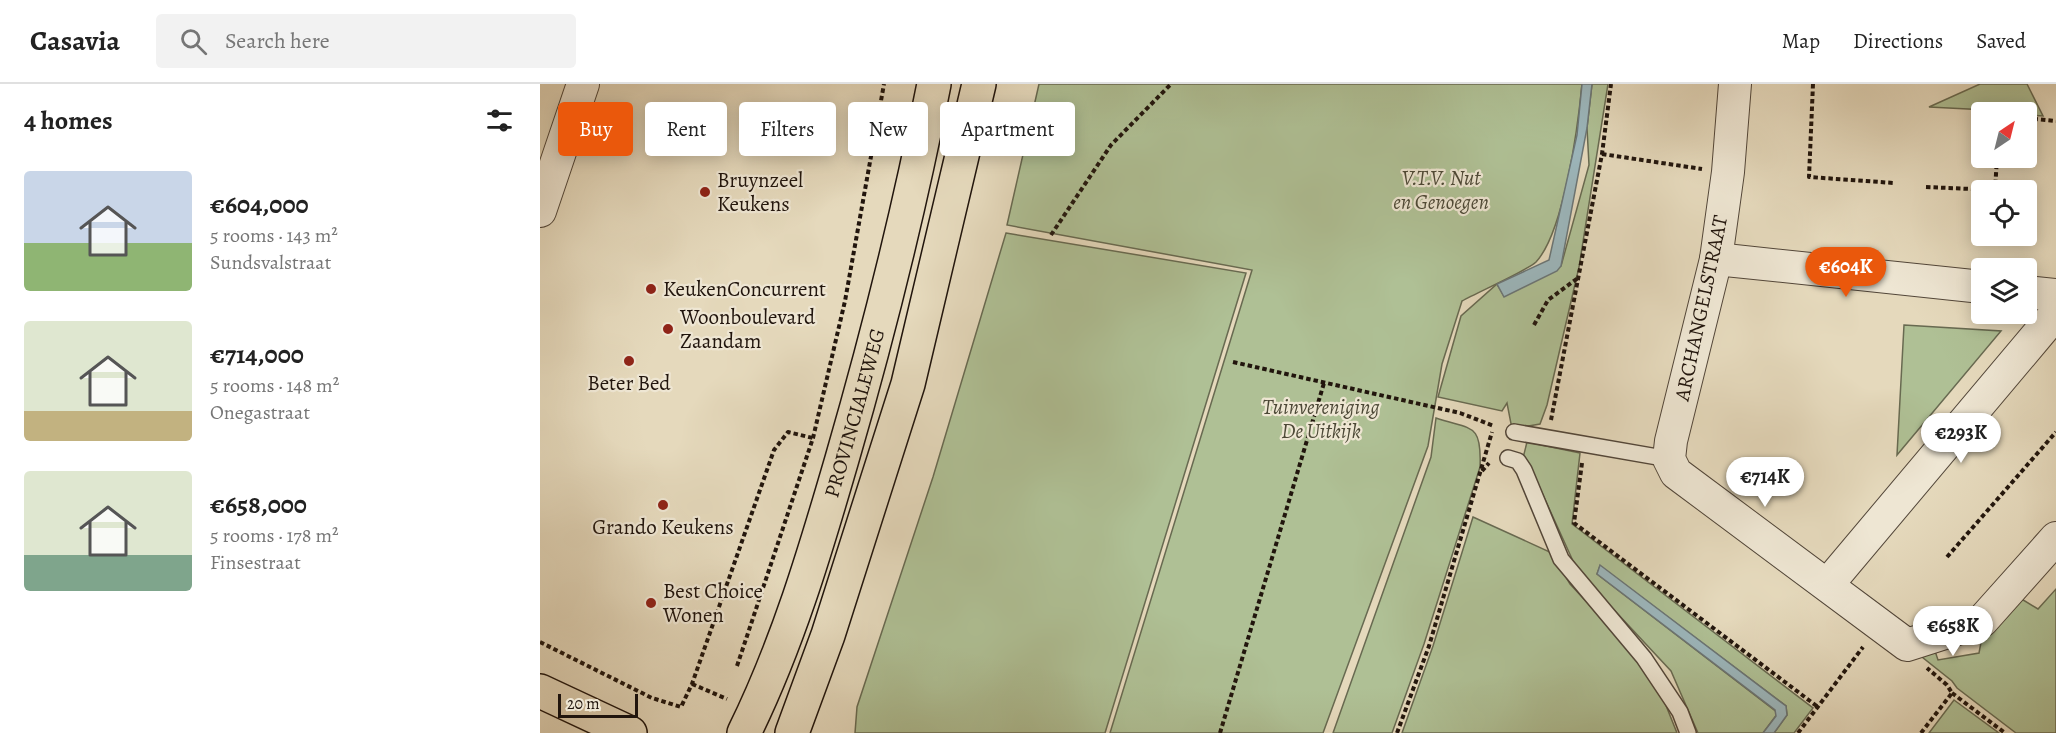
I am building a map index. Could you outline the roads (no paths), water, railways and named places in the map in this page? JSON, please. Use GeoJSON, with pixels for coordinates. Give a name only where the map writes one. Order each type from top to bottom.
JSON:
{"type":"FeatureCollection","features":[{"type":"Feature","properties":{"kind":"main road","name":"PROVINCIALEWEG"},"geometry":{"type":"LineString","coordinates":[[744,733],[788,629],[820,534],[878,333],[934,84]]}},
{"type":"Feature","properties":{"kind":"main road","name":"PROVINCIALEWEG"},"geometry":{"type":"LineString","coordinates":[[792,733],[828,635],[908,384],[979,84]]}},
{"type":"Feature","properties":{"kind":"main road"},"geometry":{"type":"LineString","coordinates":[[540,691],[630,733]]}},
{"type":"Feature","properties":{"kind":"street"},"geometry":{"type":"LineString","coordinates":[[542,197],[583,84]]}},
{"type":"Feature","properties":{"kind":"street","name":"ARCHANGELSTRAAT"},"geometry":{"type":"LineString","coordinates":[[1669,459],[1671,441],[1716,259],[1728,172],[1735,84]]}},
{"type":"Feature","properties":{"kind":"street"},"geometry":{"type":"LineString","coordinates":[[1716,259],[1971,286]]}},
{"type":"Feature","properties":{"kind":"street"},"geometry":{"type":"LineString","coordinates":[[2037,293],[2056,295]]}},
{"type":"Feature","properties":{"kind":"street"},"geometry":{"type":"LineString","coordinates":[[1828,584],[2056,313]]}},
{"type":"Feature","properties":{"kind":"street"},"geometry":{"type":"LineString","coordinates":[[1669,459],[1676,473],[1907,645],[1982,621],[2056,538]]}},
{"type":"Feature","properties":{"kind":"lane"},"geometry":{"type":"LineString","coordinates":[[1514,432],[1669,459]]}},
{"type":"Feature","properties":{"kind":"lane"},"geometry":{"type":"LineString","coordinates":[[1508,458],[1518,461],[1524,470],[1561,559],[1644,658],[1680,712],[1688,733]]}},
{"type":"Feature","properties":{"kind":"water"},"geometry":{"type":"Polygon","coordinates":[[[1582,84],[1592,84],[1587,128],[1561,266],[1557,271],[1504,297],[1497,284],[1549,260],[1577,135],[1582,84]]]}},
{"type":"Feature","properties":{"kind":"water"},"geometry":{"type":"Polygon","coordinates":[[[1600,565],[1786,706],[1787,715],[1774,733],[1763,733],[1776,716],[1775,710],[1597,574],[1600,565]]]}},
{"type":"Feature","properties":{"kind":"place","name":"Bruynzeel Keukens"},"geometry":{"type":"Point","coordinates":[705,192]}},
{"type":"Feature","properties":{"kind":"place","name":"KeukenConcurrent"},"geometry":{"type":"Point","coordinates":[651,289]}},
{"type":"Feature","properties":{"kind":"place","name":"Woonboulevard Zaandam"},"geometry":{"type":"Point","coordinates":[668,329]}},
{"type":"Feature","properties":{"kind":"place","name":"Beter Bed"},"geometry":{"type":"Point","coordinates":[629,361]}},
{"type":"Feature","properties":{"kind":"place","name":"Grando Keukens"},"geometry":{"type":"Point","coordinates":[663,505]}},
{"type":"Feature","properties":{"kind":"place","name":"Best Choice Wonen"},"geometry":{"type":"Point","coordinates":[651,603]}},
{"type":"Feature","properties":{"kind":"park label","name":"V.T.V. Nut en Genoegen"},"geometry":{"type":"Point","coordinates":[1441,190]}},
{"type":"Feature","properties":{"kind":"park label","name":"Tuinvereniging De Uitkijk"},"geometry":{"type":"Point","coordinates":[1321,419]}}]}
